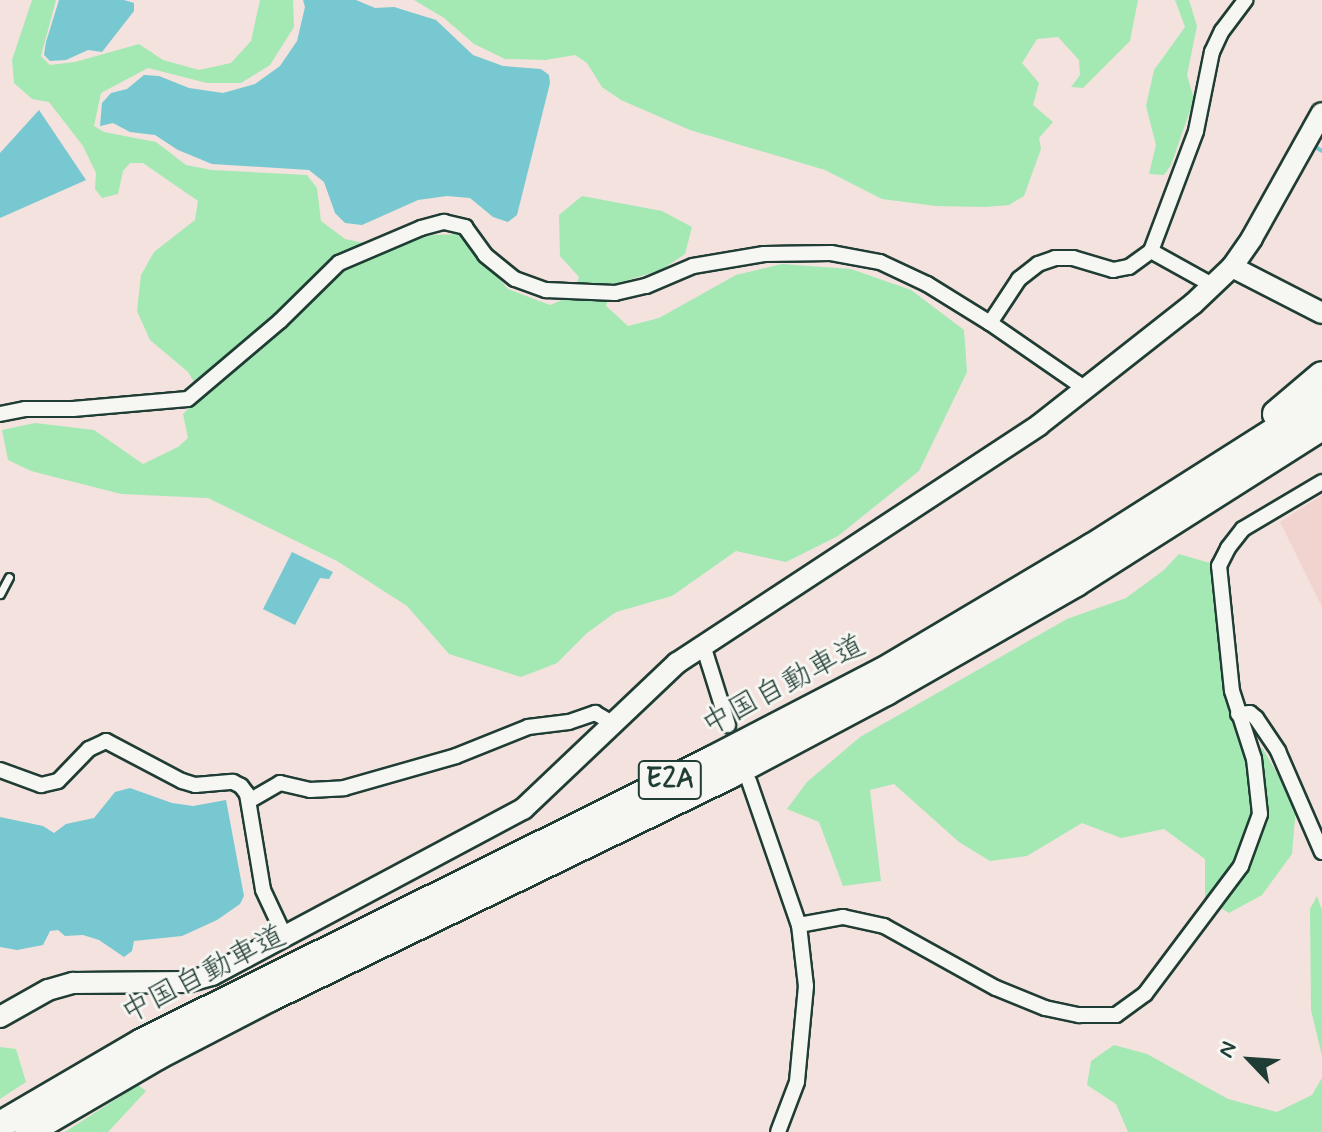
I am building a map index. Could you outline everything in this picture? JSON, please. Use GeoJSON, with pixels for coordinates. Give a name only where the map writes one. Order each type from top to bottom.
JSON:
{"type":"FeatureCollection","features":[{"type":"Feature","properties":{"kind":"highway"},"geometry":{"type":"LineString","coordinates":[[1092,547],[1288,406],[1322,375]]}},
{"type":"Feature","properties":{"kind":"highway","name":"中国自動車道"},"geometry":{"type":"LineString","coordinates":[[0,1125],[142,1042],[713,759],[883,671],[1092,547],[1322,401]]}},
{"type":"Feature","properties":{"kind":"highway","name":"中国自動車道"},"geometry":{"type":"LineString","coordinates":[[28,1132],[158,1056],[270,998],[730,775],[886,692],[1076,583],[1322,427]]}},
{"type":"Feature","properties":{"kind":"highway"},"geometry":{"type":"LineString","coordinates":[[1224,490],[1256,483],[1322,440]]}},
{"type":"Feature","properties":{"kind":"street"},"geometry":{"type":"LineString","coordinates":[[990,323],[1019,279],[1038,264],[1073,258],[1113,270],[1129,267],[1151,251],[1196,131],[1212,52],[1222,31],[1245,0]]}},
{"type":"Feature","properties":{"kind":"street"},"geometry":{"type":"LineString","coordinates":[[0,1017],[48,990],[73,983],[187,982],[212,975],[523,809],[677,663],[982,464],[1083,391],[1214,286],[1252,238],[1322,113]]}},
{"type":"Feature","properties":{"kind":"street"},"geometry":{"type":"LineString","coordinates":[[0,414],[25,409],[73,409],[188,399],[280,321],[339,263],[408,233],[444,222],[465,227],[485,255],[515,279],[546,290],[615,293],[646,286],[693,266],[764,254],[831,253],[900,270],[990,323],[1077,383],[1083,391]]}},
{"type":"Feature","properties":{"kind":"street"},"geometry":{"type":"LineString","coordinates":[[1151,251],[1214,286]]}},
{"type":"Feature","properties":{"kind":"street"},"geometry":{"type":"LineString","coordinates":[[1232,267],[1322,313]]}},
{"type":"Feature","properties":{"kind":"street"},"geometry":{"type":"LineString","coordinates":[[799,925],[843,917],[884,926],[996,988],[1045,1008],[1079,1015],[1116,1015],[1145,994],[1241,866],[1260,814],[1254,759],[1232,691],[1219,566],[1243,529],[1322,482]]}},
{"type":"Feature","properties":{"kind":"street"},"geometry":{"type":"LineString","coordinates":[[703,645],[728,725]]}},
{"type":"Feature","properties":{"kind":"street"},"geometry":{"type":"LineString","coordinates":[[249,801],[280,783],[310,790],[344,788],[456,756],[528,727],[569,722],[595,713],[612,723]]}},
{"type":"Feature","properties":{"kind":"street"},"geometry":{"type":"LineString","coordinates":[[1238,714],[1250,713],[1278,751],[1322,852]]}},
{"type":"Feature","properties":{"kind":"street"},"geometry":{"type":"LineString","coordinates":[[0,770],[41,785],[58,781],[89,749],[106,741],[182,781],[195,785],[233,782],[247,794],[263,890],[285,937]]}},
{"type":"Feature","properties":{"kind":"street"},"geometry":{"type":"LineString","coordinates":[[749,781],[799,925],[806,986],[803,1045],[797,1082],[778,1132]]}},
{"type":"Feature","properties":{"kind":"lane"},"geometry":{"type":"LineString","coordinates":[[0,594],[9,577]]}},
{"type":"Feature","properties":{"kind":"shaded area"},"geometry":{"type":"Polygon","coordinates":[[[1322,495],[1322,607],[1280,522],[1322,495]]]}},
{"type":"Feature","properties":{"kind":"green space"},"geometry":{"type":"Polygon","coordinates":[[[32,0],[56,0],[41,56],[50,65],[75,62],[139,44],[163,60],[199,70],[231,63],[251,41],[260,0],[293,0],[294,27],[270,65],[241,83],[207,83],[148,68],[101,93],[94,126],[104,132],[156,142],[186,165],[212,170],[307,175],[317,188],[321,221],[345,239],[382,247],[433,235],[460,234],[508,289],[550,305],[572,296],[579,277],[560,256],[559,215],[582,196],[662,211],[692,227],[685,254],[661,270],[612,285],[606,306],[628,326],[659,318],[736,275],[782,264],[851,269],[911,290],[964,330],[967,372],[919,471],[838,536],[786,562],[736,551],[672,596],[616,612],[587,633],[557,663],[521,677],[449,654],[407,606],[337,561],[208,498],[121,494],[31,471],[8,460],[2,430],[35,423],[94,430],[143,464],[178,447],[188,438],[183,414],[202,395],[188,372],[150,340],[137,311],[141,275],[154,252],[195,220],[198,201],[143,163],[130,163],[123,171],[118,194],[102,198],[95,189],[96,173],[83,146],[49,102],[32,99],[14,83],[12,60],[32,0]]]}},
{"type":"Feature","properties":{"kind":"green space"},"geometry":{"type":"Polygon","coordinates":[[[414,0],[1138,0],[1130,41],[1083,88],[1071,87],[1080,75],[1079,60],[1058,37],[1037,39],[1022,63],[1039,83],[1033,105],[1053,122],[1039,138],[1041,149],[1024,196],[1009,205],[986,207],[936,206],[882,199],[825,170],[690,130],[621,100],[602,87],[587,63],[575,55],[545,60],[505,59],[474,44],[444,18],[414,0]]]}},
{"type":"Feature","properties":{"kind":"green space"},"geometry":{"type":"Polygon","coordinates":[[[1175,0],[1189,0],[1197,26],[1187,75],[1194,99],[1171,165],[1164,175],[1149,174],[1156,145],[1146,106],[1154,70],[1185,27],[1175,0]]]}},
{"type":"Feature","properties":{"kind":"green space"},"geometry":{"type":"Polygon","coordinates":[[[1179,554],[1210,563],[1224,683],[1237,737],[1263,749],[1296,806],[1292,854],[1262,895],[1229,913],[1205,898],[1205,859],[1164,829],[1121,838],[1082,823],[1027,856],[990,861],[959,842],[894,784],[870,790],[881,881],[843,886],[819,822],[787,809],[807,782],[860,737],[1067,619],[1126,598],[1164,570],[1179,554]]]}},
{"type":"Feature","properties":{"kind":"green space"},"geometry":{"type":"Polygon","coordinates":[[[1317,896],[1322,910],[1322,1056],[1311,1010],[1310,909],[1317,896]]]}},
{"type":"Feature","properties":{"kind":"green space"},"geometry":{"type":"Polygon","coordinates":[[[1114,1045],[1147,1054],[1228,1099],[1277,1112],[1312,1095],[1322,1078],[1322,1132],[1128,1132],[1116,1104],[1087,1085],[1091,1061],[1114,1045]]]}},
{"type":"Feature","properties":{"kind":"green space"},"geometry":{"type":"Polygon","coordinates":[[[0,1047],[16,1049],[26,1082],[0,1099],[0,1047]]]}},
{"type":"Feature","properties":{"kind":"green space"},"geometry":{"type":"Polygon","coordinates":[[[138,1085],[146,1091],[108,1132],[65,1132],[138,1085]]]}},
{"type":"Feature","properties":{"kind":"water"},"geometry":{"type":"Polygon","coordinates":[[[59,0],[124,0],[134,3],[134,11],[102,52],[88,50],[66,60],[50,61],[44,55],[59,0]]]}},
{"type":"Feature","properties":{"kind":"water"},"geometry":{"type":"Polygon","coordinates":[[[303,0],[356,0],[375,8],[394,7],[436,20],[473,55],[503,66],[541,69],[549,75],[550,83],[517,215],[508,222],[493,217],[470,198],[447,196],[418,200],[362,225],[345,223],[335,213],[324,182],[309,170],[212,164],[178,150],[155,135],[130,132],[113,123],[100,126],[102,103],[111,93],[127,89],[144,75],[159,76],[189,88],[223,93],[255,84],[280,66],[297,41],[305,7],[303,0]]]}},
{"type":"Feature","properties":{"kind":"water"},"geometry":{"type":"Polygon","coordinates":[[[39,110],[86,180],[0,218],[0,153],[39,110]]]}},
{"type":"Feature","properties":{"kind":"water"},"geometry":{"type":"Polygon","coordinates":[[[292,552],[333,572],[329,579],[320,578],[295,625],[263,609],[292,552]]]}},
{"type":"Feature","properties":{"kind":"water"},"geometry":{"type":"Polygon","coordinates":[[[130,788],[172,803],[193,806],[226,800],[244,896],[240,904],[217,920],[182,936],[134,941],[132,951],[124,957],[99,940],[83,935],[65,936],[58,930],[50,931],[43,945],[17,950],[0,947],[0,817],[43,826],[54,833],[66,824],[94,818],[115,792],[130,788]]]}},
{"type":"Feature","properties":{"kind":"waterway"},"geometry":{"type":"LineString","coordinates":[[1314,146],[1322,151]]}}]}
